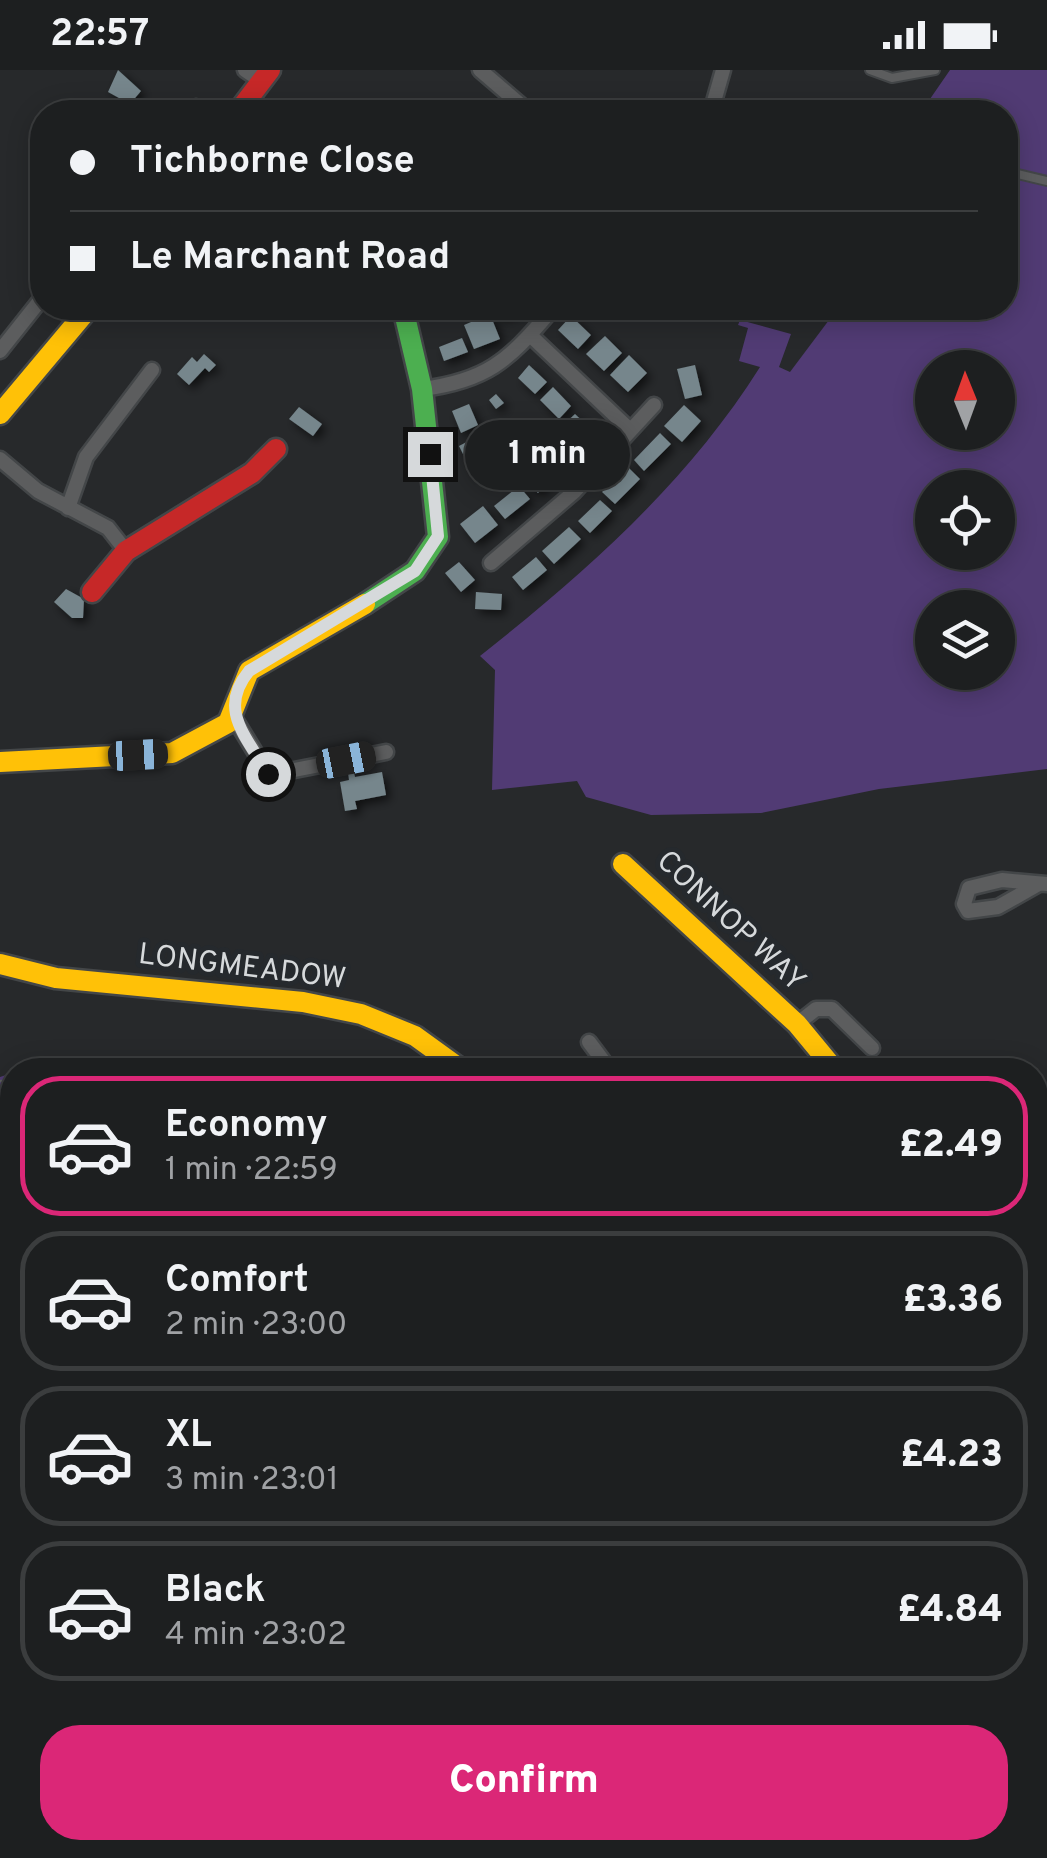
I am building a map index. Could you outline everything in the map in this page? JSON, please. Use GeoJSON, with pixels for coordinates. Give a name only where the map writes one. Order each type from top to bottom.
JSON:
{"type":"FeatureCollection","features":[{"type":"Feature","properties":{"kind":"street"},"geometry":{"type":"LineString","coordinates":[[480,70],[516,100]]}},
{"type":"Feature","properties":{"kind":"street"},"geometry":{"type":"LineString","coordinates":[[714,100],[723,70]]}},
{"type":"Feature","properties":{"kind":"street"},"geometry":{"type":"LineString","coordinates":[[245,100],[259,74]]}},
{"type":"Feature","properties":{"kind":"street"},"geometry":{"type":"LineString","coordinates":[[0,351],[30,313]]}},
{"type":"Feature","properties":{"kind":"street"},"geometry":{"type":"LineString","coordinates":[[0,414],[79,320]]}},
{"type":"Feature","properties":{"kind":"street"},"geometry":{"type":"LineString","coordinates":[[386,752],[268,774],[233,716],[234,692],[249,671],[391,590],[428,555],[438,536],[422,389],[407,320]]}},
{"type":"Feature","properties":{"kind":"street"},"geometry":{"type":"LineString","coordinates":[[422,389],[476,380],[510,357],[542,320]]}},
{"type":"Feature","properties":{"kind":"street"},"geometry":{"type":"LineString","coordinates":[[530,335],[628,428]]}},
{"type":"Feature","properties":{"kind":"street"},"geometry":{"type":"LineString","coordinates":[[68,508],[86,457],[152,370]]}},
{"type":"Feature","properties":{"kind":"street"},"geometry":{"type":"LineString","coordinates":[[489,563],[574,492],[628,428],[654,405]]}},
{"type":"Feature","properties":{"kind":"street"},"geometry":{"type":"LineString","coordinates":[[92,592],[126,552],[252,473],[276,449]]}},
{"type":"Feature","properties":{"kind":"street"},"geometry":{"type":"LineString","coordinates":[[0,459],[38,491],[108,528],[126,552]]}},
{"type":"Feature","properties":{"kind":"street"},"geometry":{"type":"LineString","coordinates":[[0,762],[172,754],[233,716]]}},
{"type":"Feature","properties":{"kind":"street","name":"CONNOP WAY"},"geometry":{"type":"LineString","coordinates":[[623,864],[797,1024],[825,1058]]}},
{"type":"Feature","properties":{"kind":"street","name":"LONGMEADOW"},"geometry":{"type":"LineString","coordinates":[[0,964],[79,980],[358,1012],[414,1034],[446,1058]]}},
{"type":"Feature","properties":{"kind":"street","name":"CONNOP WAY"},"geometry":{"type":"LineString","coordinates":[[797,1024],[816,1009],[828,1008],[872,1048]]}},
{"type":"Feature","properties":{"kind":"street"},"geometry":{"type":"LineString","coordinates":[[589,1042],[599,1058]]}},
{"type":"Feature","properties":{"kind":"lane"},"geometry":{"type":"LineString","coordinates":[[870,70],[892,78],[935,70]]}},
{"type":"Feature","properties":{"kind":"lane"},"geometry":{"type":"LineString","coordinates":[[1018,173],[1047,181]]}},
{"type":"Feature","properties":{"kind":"shaded area"},"geometry":{"type":"Polygon","coordinates":[[[950,70],[1047,70],[1047,769],[879,789],[761,813],[651,815],[586,797],[577,781],[492,790],[495,670],[480,656],[632,524],[731,409],[760,367],[739,361],[748,328],[738,325],[740,320],[791,334],[779,367],[790,372],[829,320],[1018,320],[1018,100],[929,100],[950,70]]]}},
{"type":"Feature","properties":{"kind":"building"},"geometry":{"type":"Polygon","coordinates":[[[118,70],[141,91],[133,100],[123,100],[108,92],[118,70]]]}},
{"type":"Feature","properties":{"kind":"building"},"geometry":{"type":"Polygon","coordinates":[[[492,320],[500,339],[474,349],[464,325],[492,320]]]}},
{"type":"Feature","properties":{"kind":"building"},"geometry":{"type":"Polygon","coordinates":[[[567,320],[575,320],[591,335],[578,349],[558,330],[567,320]]]}},
{"type":"Feature","properties":{"kind":"building"},"geometry":{"type":"Polygon","coordinates":[[[605,336],[622,353],[604,371],[586,354],[605,336]]]}},
{"type":"Feature","properties":{"kind":"building"},"geometry":{"type":"Polygon","coordinates":[[[462,338],[468,352],[444,361],[439,347],[462,338]]]}},
{"type":"Feature","properties":{"kind":"building"},"geometry":{"type":"Polygon","coordinates":[[[204,354],[216,365],[209,372],[205,368],[189,385],[177,374],[192,357],[197,362],[204,354]]]}},
{"type":"Feature","properties":{"kind":"building"},"geometry":{"type":"Polygon","coordinates":[[[629,355],[647,373],[628,392],[610,375],[629,355]]]}},
{"type":"Feature","properties":{"kind":"building"},"geometry":{"type":"Polygon","coordinates":[[[529,365],[547,382],[535,394],[518,378],[529,365]]]}},
{"type":"Feature","properties":{"kind":"building"},"geometry":{"type":"Polygon","coordinates":[[[695,365],[702,395],[685,399],[677,369],[695,365]]]}},
{"type":"Feature","properties":{"kind":"building"},"geometry":{"type":"Polygon","coordinates":[[[553,387],[571,406],[559,419],[540,400],[553,387]]]}},
{"type":"Feature","properties":{"kind":"building"},"geometry":{"type":"Polygon","coordinates":[[[496,394],[504,403],[496,409],[489,400],[496,394]]]}},
{"type":"Feature","properties":{"kind":"building"},"geometry":{"type":"Polygon","coordinates":[[[469,404],[478,425],[461,433],[452,411],[469,404]]]}},
{"type":"Feature","properties":{"kind":"building"},"geometry":{"type":"Polygon","coordinates":[[[684,405],[701,421],[682,442],[664,426],[684,405]]]}},
{"type":"Feature","properties":{"kind":"building"},"geometry":{"type":"Polygon","coordinates":[[[299,407],[322,424],[313,436],[289,419],[299,407]]]}},
{"type":"Feature","properties":{"kind":"building"},"geometry":{"type":"Polygon","coordinates":[[[575,414],[594,432],[576,451],[557,431],[575,414]]]}},
{"type":"Feature","properties":{"kind":"building"},"geometry":{"type":"Polygon","coordinates":[[[660,433],[671,444],[644,471],[634,460],[660,433]]]}},
{"type":"Feature","properties":{"kind":"building"},"geometry":{"type":"Polygon","coordinates":[[[478,436],[492,465],[473,474],[459,446],[478,436]]]}},
{"type":"Feature","properties":{"kind":"building"},"geometry":{"type":"Polygon","coordinates":[[[543,460],[557,473],[538,493],[524,480],[543,460]]]}},
{"type":"Feature","properties":{"kind":"building"},"geometry":{"type":"Polygon","coordinates":[[[627,466],[640,479],[615,504],[602,492],[627,466]]]}},
{"type":"Feature","properties":{"kind":"building"},"geometry":{"type":"Polygon","coordinates":[[[519,486],[530,499],[505,519],[494,506],[519,486]]]}},
{"type":"Feature","properties":{"kind":"building"},"geometry":{"type":"Polygon","coordinates":[[[600,500],[612,511],[590,533],[578,521],[600,500]]]}},
{"type":"Feature","properties":{"kind":"building"},"geometry":{"type":"Polygon","coordinates":[[[483,506],[498,525],[475,543],[460,524],[483,506]]]}},
{"type":"Feature","properties":{"kind":"building"},"geometry":{"type":"Polygon","coordinates":[[[569,527],[581,539],[554,564],[542,551],[569,527]]]}},
{"type":"Feature","properties":{"kind":"building"},"geometry":{"type":"Polygon","coordinates":[[[536,557],[547,570],[523,590],[512,577],[536,557]]]}},
{"type":"Feature","properties":{"kind":"building"},"geometry":{"type":"Polygon","coordinates":[[[459,562],[475,580],[461,592],[445,573],[459,562]]]}},
{"type":"Feature","properties":{"kind":"building"},"geometry":{"type":"Polygon","coordinates":[[[66,589],[84,599],[83,618],[72,618],[54,602],[66,589]]]}},
{"type":"Feature","properties":{"kind":"building"},"geometry":{"type":"Polygon","coordinates":[[[476,592],[502,594],[501,610],[475,609],[476,592]]]}},
{"type":"Feature","properties":{"kind":"building"},"geometry":{"type":"Polygon","coordinates":[[[354,772],[355,777],[382,772],[386,795],[355,801],[357,809],[345,811],[340,782],[349,780],[348,773],[354,772]]]}},
{"type":"Feature","properties":{"kind":"traffic: fast"},"geometry":{"type":"LineString","coordinates":[[365,604],[415,571],[438,537],[422,389],[406,320]]}},
{"type":"Feature","properties":{"kind":"traffic: slow"},"geometry":{"type":"LineString","coordinates":[[0,414],[79,320]]}},
{"type":"Feature","properties":{"kind":"traffic: slow"},"geometry":{"type":"LineString","coordinates":[[0,762],[172,753],[228,723],[249,671],[365,604]]}},
{"type":"Feature","properties":{"kind":"traffic: slow"},"geometry":{"type":"LineString","coordinates":[[623,864],[797,1024],[825,1058]]}},
{"type":"Feature","properties":{"kind":"traffic: slow"},"geometry":{"type":"LineString","coordinates":[[0,964],[56,978],[303,1002],[361,1014],[415,1036],[445,1058]]}},
{"type":"Feature","properties":{"kind":"traffic: jam"},"geometry":{"type":"LineString","coordinates":[[247,100],[270,70]]}},
{"type":"Feature","properties":{"kind":"traffic: jam"},"geometry":{"type":"LineString","coordinates":[[92,592],[126,551],[252,473],[276,449]]}},
{"type":"Feature","properties":{"kind":"route"},"geometry":{"type":"LineString","coordinates":[[268,774],[233,716],[238,684],[249,671],[391,590],[415,571],[438,536],[430,454]]}}]}
